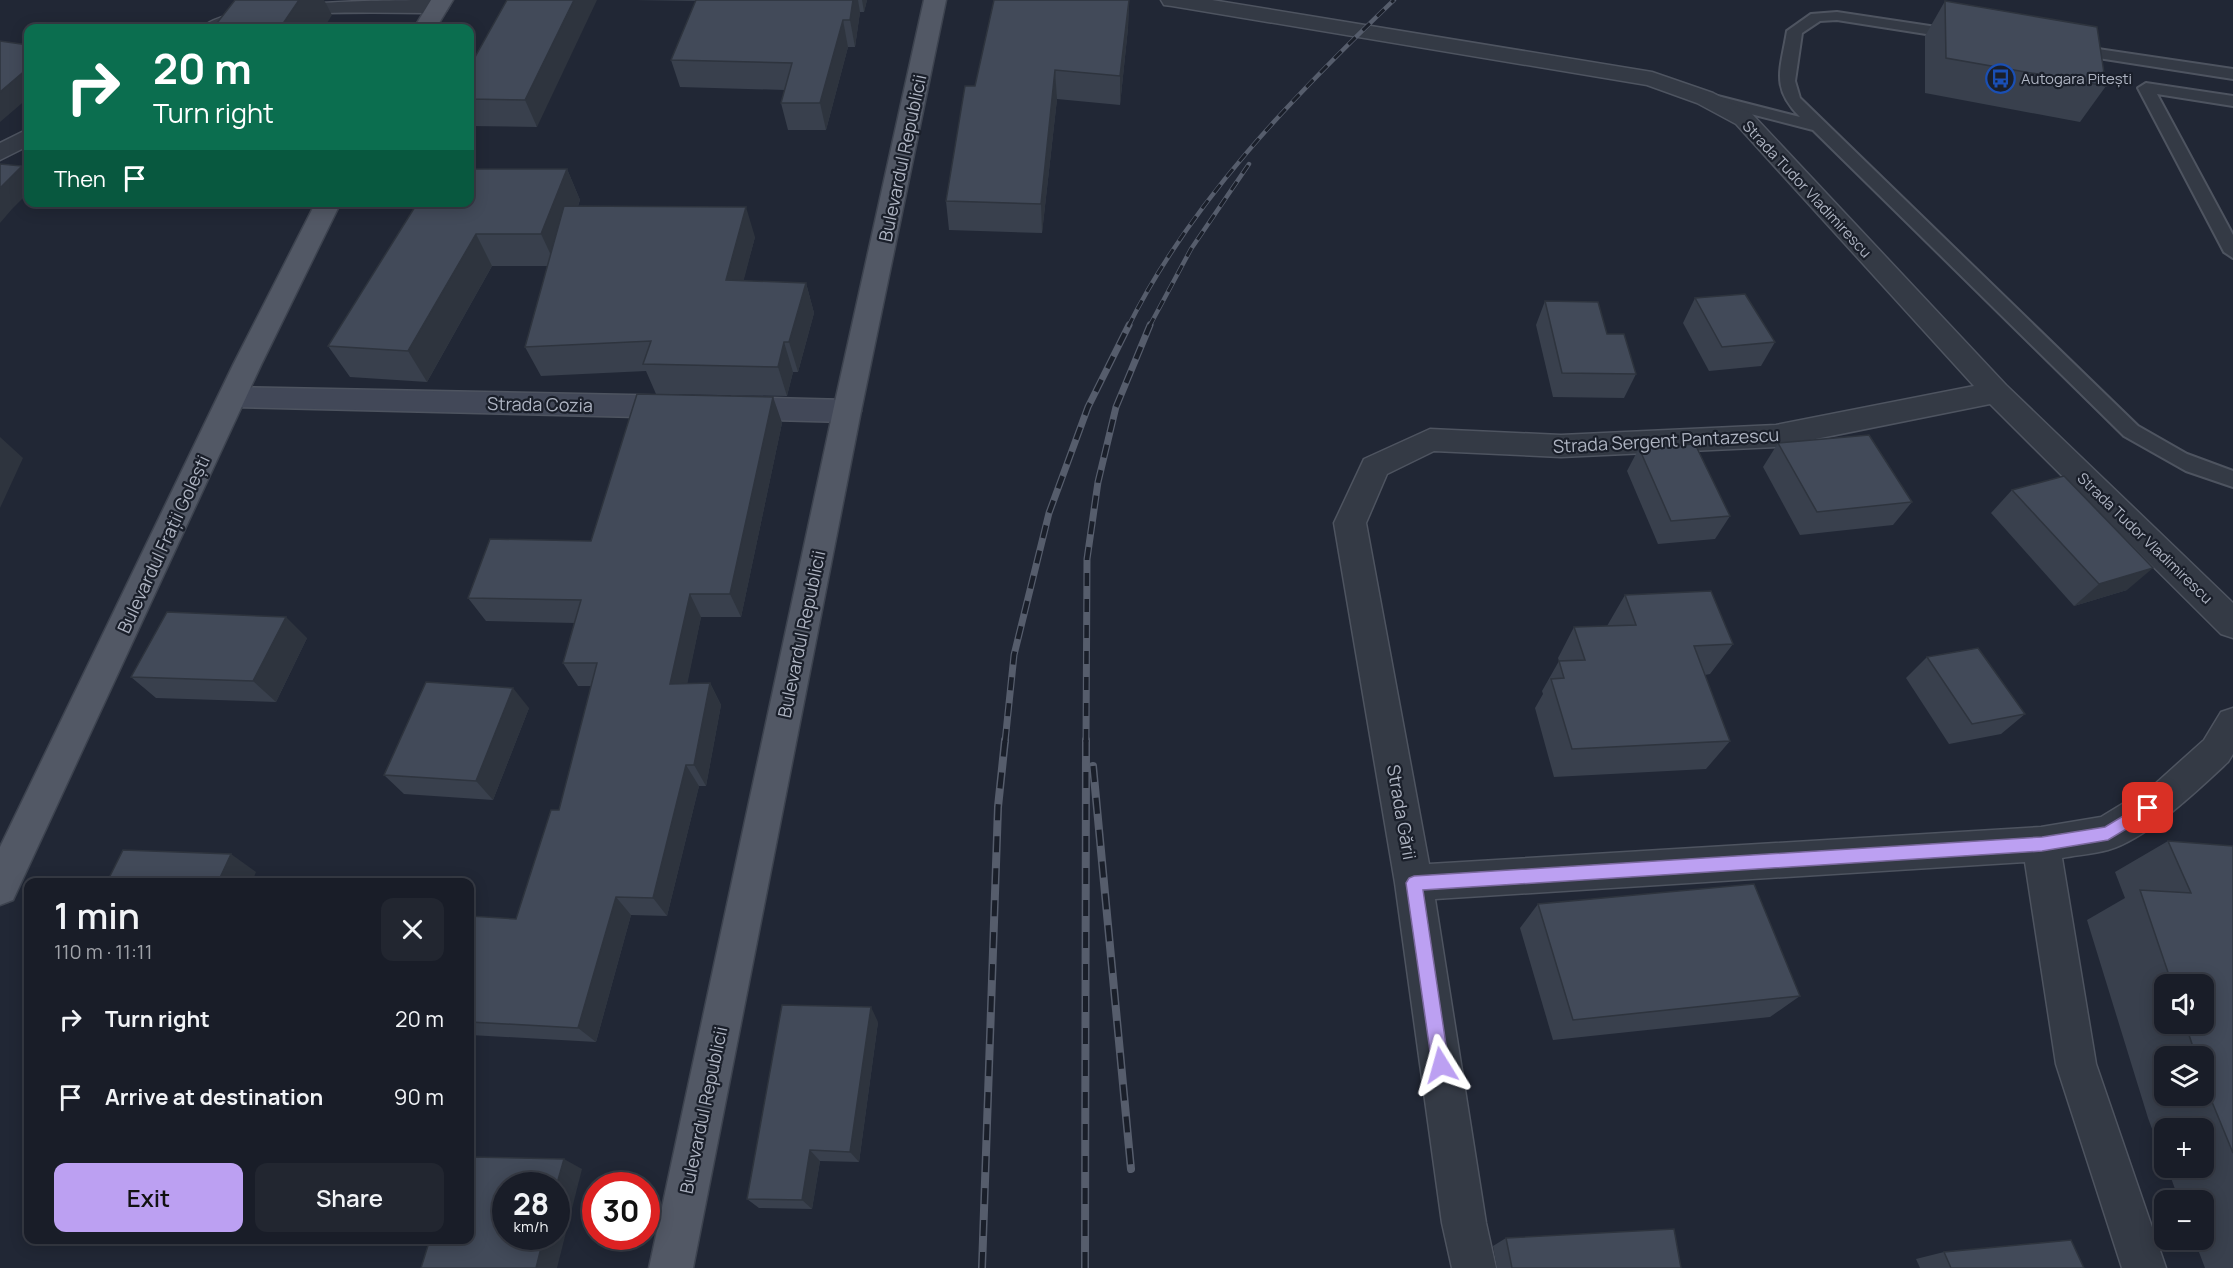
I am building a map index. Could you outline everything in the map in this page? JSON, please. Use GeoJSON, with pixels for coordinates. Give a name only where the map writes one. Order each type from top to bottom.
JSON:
{"type":"FeatureCollection","features":[{"type":"Feature","properties":{"kind":"main road","name":"Bulevardul Republicii"},"geometry":{"type":"LineString","coordinates":[[671,1268],[847,411],[935,0]]}},
{"type":"Feature","properties":{"kind":"main road"},"geometry":{"type":"LineString","coordinates":[[427,24],[440,3]]}},
{"type":"Feature","properties":{"kind":"main road","name":"Bulevardul Frații Golești"},"geometry":{"type":"LineString","coordinates":[[0,887],[233,397],[327,207]]}},
{"type":"Feature","properties":{"kind":"street","name":"Strada Tudor Vladimirescu"},"geometry":{"type":"LineString","coordinates":[[1172,0],[1652,79],[1705,98],[1744,119],[1996,392],[2233,624]]}},
{"type":"Feature","properties":{"kind":"street"},"geometry":{"type":"LineString","coordinates":[[223,24],[244,15],[287,8],[440,3]]}},
{"type":"Feature","properties":{"kind":"street"},"geometry":{"type":"LineString","coordinates":[[0,153],[24,138]]}},
{"type":"Feature","properties":{"kind":"street","name":"Strada Sergent Pantazescu"},"geometry":{"type":"LineString","coordinates":[[1375,467],[1430,440],[1561,446],[1776,436],[1996,392]]}},
{"type":"Feature","properties":{"kind":"street","name":"Strada Cozia"},"geometry":{"type":"LineString","coordinates":[[233,397],[847,411]]}},
{"type":"Feature","properties":{"kind":"street","name":"Strada Gării"},"geometry":{"type":"LineString","coordinates":[[1375,467],[1350,523],[1414,883],[1464,1223],[1474,1268]]}},
{"type":"Feature","properties":{"kind":"street"},"geometry":{"type":"LineString","coordinates":[[1414,883],[2042,844],[2108,833],[2168,795],[2216,751],[2233,723]]}},
{"type":"Feature","properties":{"kind":"street"},"geometry":{"type":"LineString","coordinates":[[2042,844],[2076,1064],[2144,1268]]}},
{"type":"Feature","properties":{"kind":"lane"},"geometry":{"type":"LineString","coordinates":[[1976,37],[1837,16],[1816,17],[1803,23],[1795,31],[1788,81],[1792,100],[2131,431],[2176,459],[2212,474],[2233,479]]}},
{"type":"Feature","properties":{"kind":"lane"},"geometry":{"type":"LineString","coordinates":[[2058,48],[2233,74]]}},
{"type":"Feature","properties":{"kind":"lane"},"geometry":{"type":"LineString","coordinates":[[2233,101],[2146,88],[2233,252]]}},
{"type":"Feature","properties":{"kind":"lane"},"geometry":{"type":"LineString","coordinates":[[1705,98],[1820,127]]}},
{"type":"Feature","properties":{"kind":"building"},"geometry":{"type":"Polygon","coordinates":[[[235,0],[299,0],[283,24],[216,24],[235,0]]]}},
{"type":"Feature","properties":{"kind":"building"},"geometry":{"type":"Polygon","coordinates":[[[507,0],[574,0],[525,100],[474,99],[474,59],[507,0]]]}},
{"type":"Feature","properties":{"kind":"building"},"geometry":{"type":"Polygon","coordinates":[[[696,0],[853,0],[850,20],[843,20],[820,103],[781,103],[792,63],[671,60],[696,0]]]}},
{"type":"Feature","properties":{"kind":"building"},"geometry":{"type":"Polygon","coordinates":[[[994,0],[1129,0],[1120,76],[1055,70],[1041,204],[946,201],[965,86],[975,86],[994,0]]]}},
{"type":"Feature","properties":{"kind":"building"},"geometry":{"type":"Polygon","coordinates":[[[1945,1],[2097,27],[2106,86],[1946,58],[1945,1]]]}},
{"type":"Feature","properties":{"kind":"building"},"geometry":{"type":"Polygon","coordinates":[[[0,41],[24,44],[24,71],[0,92],[0,41]]]}},
{"type":"Feature","properties":{"kind":"building"},"geometry":{"type":"Polygon","coordinates":[[[0,164],[22,166],[0,188],[0,164]]]}},
{"type":"Feature","properties":{"kind":"building"},"geometry":{"type":"Polygon","coordinates":[[[474,169],[567,169],[541,234],[476,234],[408,351],[328,346],[415,207],[474,207],[474,169]]]}},
{"type":"Feature","properties":{"kind":"building"},"geometry":{"type":"Polygon","coordinates":[[[564,206],[746,207],[726,280],[806,283],[789,342],[784,342],[778,367],[643,364],[651,341],[525,347],[564,206]]]}},
{"type":"Feature","properties":{"kind":"building"},"geometry":{"type":"Polygon","coordinates":[[[1745,294],[1775,342],[1722,347],[1695,298],[1745,294]]]}},
{"type":"Feature","properties":{"kind":"building"},"geometry":{"type":"Polygon","coordinates":[[[1545,301],[1598,302],[1607,334],[1624,334],[1636,374],[1562,373],[1545,301]]]}},
{"type":"Feature","properties":{"kind":"building"},"geometry":{"type":"Polygon","coordinates":[[[637,394],[773,397],[730,594],[690,594],[670,684],[710,683],[694,765],[686,765],[653,898],[616,897],[578,1028],[474,1022],[474,916],[516,919],[551,810],[559,810],[597,663],[563,663],[581,600],[468,598],[490,539],[591,541],[637,394]]]}},
{"type":"Feature","properties":{"kind":"building"},"geometry":{"type":"Polygon","coordinates":[[[1869,435],[1912,502],[1817,512],[1778,443],[1869,435]]]}},
{"type":"Feature","properties":{"kind":"building"},"geometry":{"type":"Polygon","coordinates":[[[1695,444],[1730,516],[1671,521],[1639,448],[1695,444]]]}},
{"type":"Feature","properties":{"kind":"building"},"geometry":{"type":"Polygon","coordinates":[[[2064,476],[2153,568],[2099,584],[2012,490],[2064,476]]]}},
{"type":"Feature","properties":{"kind":"building"},"geometry":{"type":"Polygon","coordinates":[[[1711,591],[1733,644],[1694,646],[1730,741],[1572,749],[1551,679],[1564,678],[1559,661],[1585,660],[1574,627],[1636,625],[1625,595],[1711,591]]]}},
{"type":"Feature","properties":{"kind":"building"},"geometry":{"type":"Polygon","coordinates":[[[167,612],[286,617],[253,681],[131,677],[167,612]]]}},
{"type":"Feature","properties":{"kind":"building"},"geometry":{"type":"Polygon","coordinates":[[[1978,648],[2025,714],[1972,724],[1927,657],[1978,648]]]}},
{"type":"Feature","properties":{"kind":"building"},"geometry":{"type":"Polygon","coordinates":[[[426,682],[513,688],[476,781],[384,775],[426,682]]]}},
{"type":"Feature","properties":{"kind":"building"},"geometry":{"type":"Polygon","coordinates":[[[2168,841],[2233,846],[2233,1153],[2214,1106],[2214,1046],[2193,1046],[2189,1034],[2214,1034],[2214,974],[2169,974],[2140,890],[2191,893],[2168,841]]]}},
{"type":"Feature","properties":{"kind":"building"},"geometry":{"type":"Polygon","coordinates":[[[123,850],[231,854],[220,878],[109,878],[123,850]]]}},
{"type":"Feature","properties":{"kind":"building"},"geometry":{"type":"Polygon","coordinates":[[[1754,884],[1800,996],[1573,1020],[1538,904],[1754,884]]]}},
{"type":"Feature","properties":{"kind":"building"},"geometry":{"type":"Polygon","coordinates":[[[782,1005],[871,1007],[850,1152],[810,1150],[802,1200],[747,1199],[782,1005]]]}},
{"type":"Feature","properties":{"kind":"building"},"geometry":{"type":"Polygon","coordinates":[[[474,1157],[564,1159],[560,1172],[492,1172],[492,1250],[540,1250],[536,1268],[421,1268],[428,1244],[474,1244],[474,1157]]]}},
{"type":"Feature","properties":{"kind":"building"},"geometry":{"type":"Polygon","coordinates":[[[1674,1229],[1681,1268],[1512,1268],[1506,1238],[1674,1229]]]}},
{"type":"Feature","properties":{"kind":"building"},"geometry":{"type":"Polygon","coordinates":[[[2071,1240],[2084,1268],[1951,1268],[1944,1252],[2071,1240]]]}},
{"type":"Feature","properties":{"kind":"railway"},"geometry":{"type":"LineString","coordinates":[[1128,327],[1153,281],[1213,194],[1282,113],[1394,0]]}},
{"type":"Feature","properties":{"kind":"railway"},"geometry":{"type":"LineString","coordinates":[[1150,326],[1191,249],[1249,164]]}},
{"type":"Feature","properties":{"kind":"railway"},"geometry":{"type":"LineString","coordinates":[[1086,742],[1087,559],[1098,482],[1116,407],[1150,326]]}},
{"type":"Feature","properties":{"kind":"railway"},"geometry":{"type":"LineString","coordinates":[[1005,742],[1014,655],[1049,513],[1088,407],[1128,327]]}},
{"type":"Feature","properties":{"kind":"railway"},"geometry":{"type":"LineString","coordinates":[[982,1268],[998,807],[1005,740]]}},
{"type":"Feature","properties":{"kind":"railway"},"geometry":{"type":"LineString","coordinates":[[1085,1268],[1086,740]]}},
{"type":"Feature","properties":{"kind":"railway"},"geometry":{"type":"LineString","coordinates":[[1093,766],[1131,1169]]}},
{"type":"Feature","properties":{"kind":"place","name":"Autogara Pitești"},"geometry":{"type":"Point","coordinates":[2000,78]}},
{"type":"Feature","properties":{"kind":"route"},"geometry":{"type":"LineString","coordinates":[[1441,1065],[1414,883],[2042,844],[2108,833],[2148,808]]}}]}
